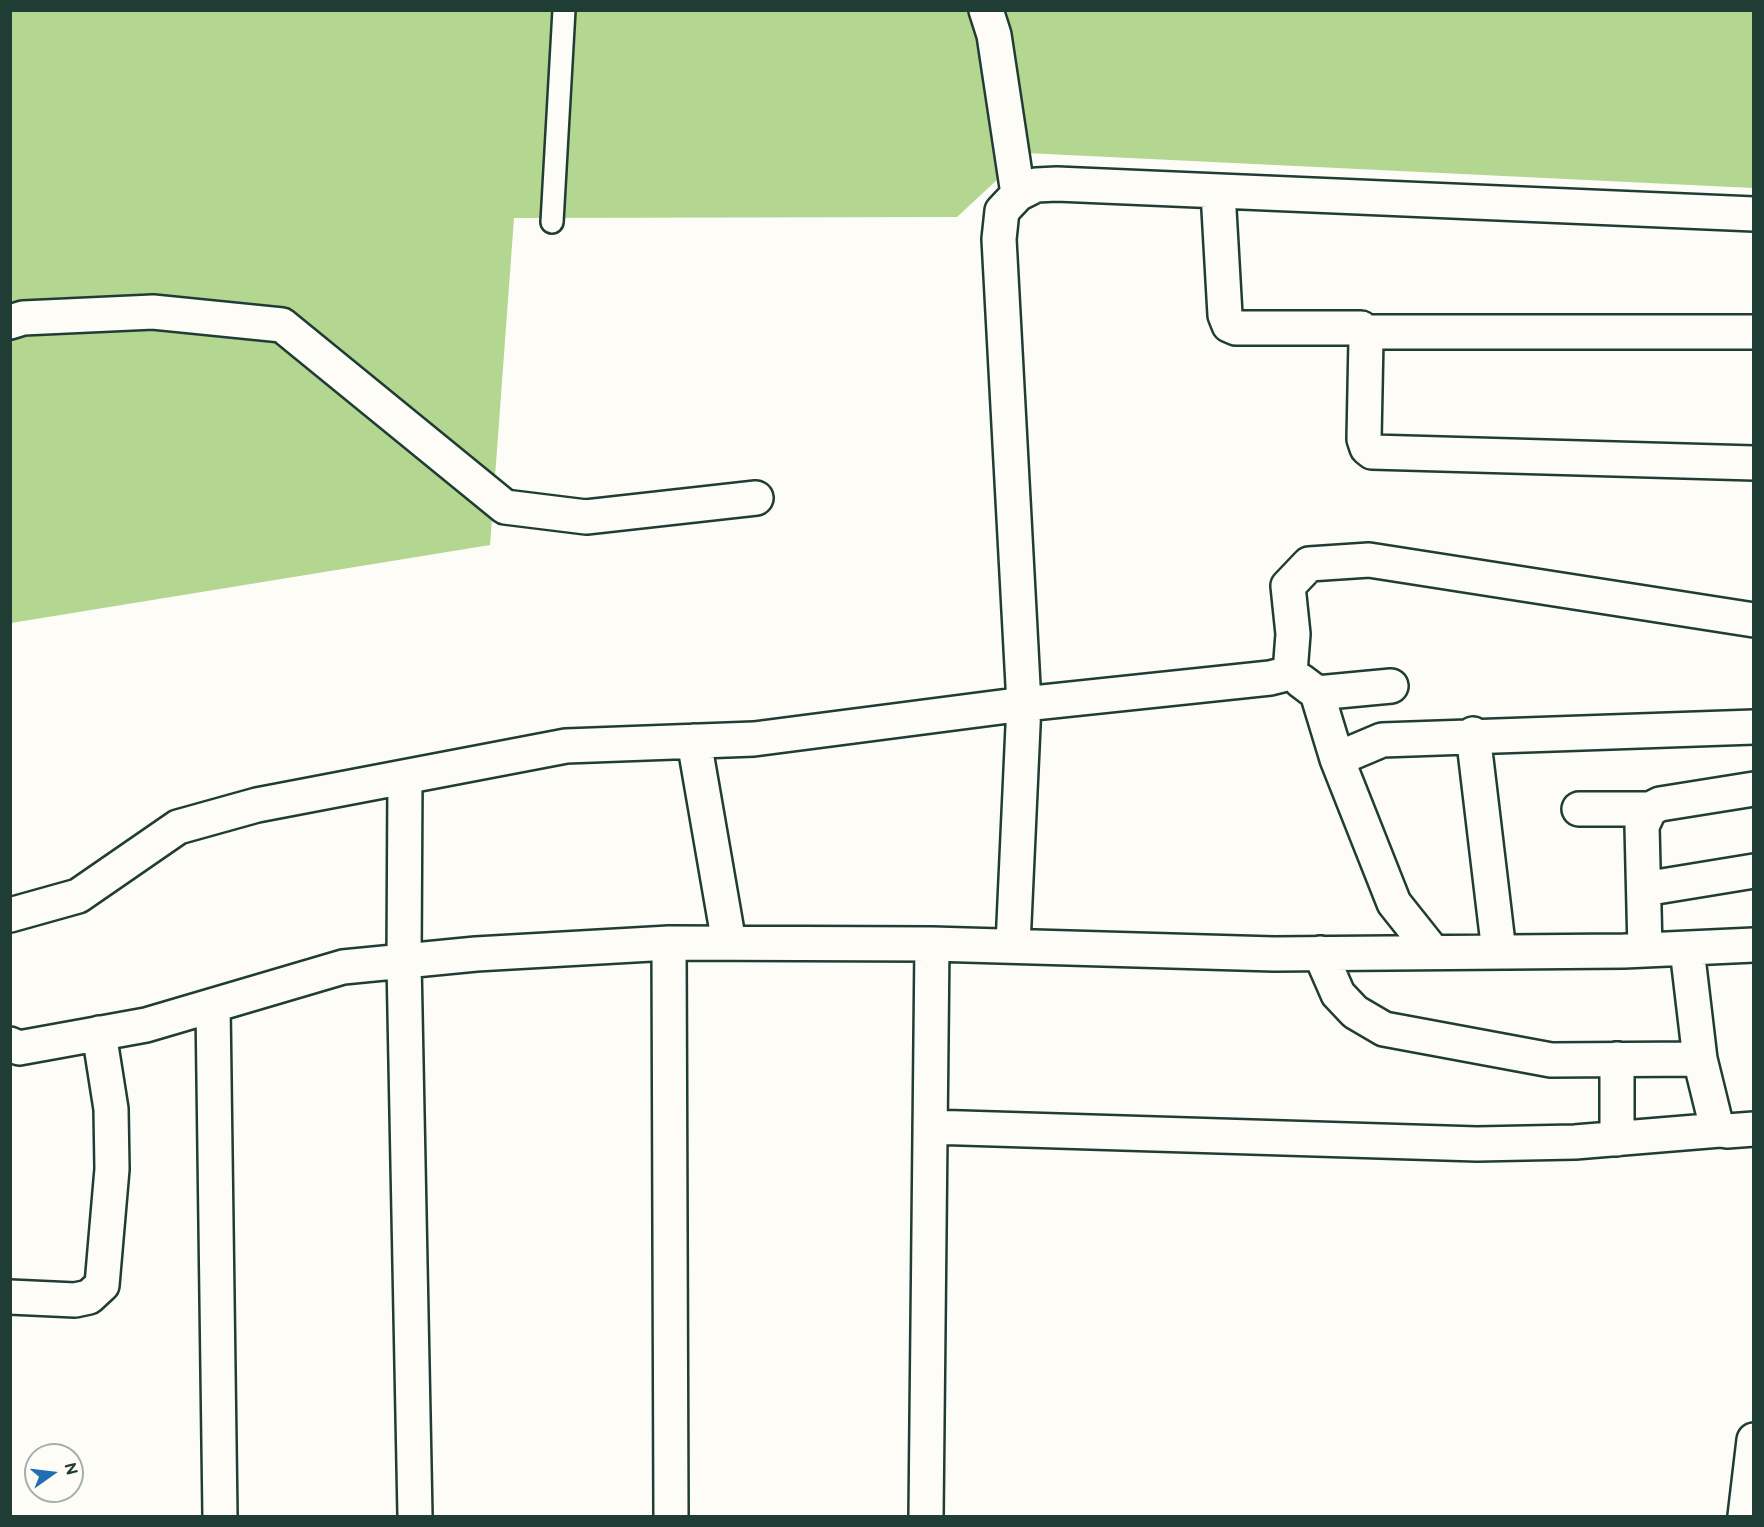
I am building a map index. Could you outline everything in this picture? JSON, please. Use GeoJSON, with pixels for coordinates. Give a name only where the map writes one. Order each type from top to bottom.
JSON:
{"type":"FeatureCollection","features":[{"type":"Feature","properties":{"kind":"street"},"geometry":{"type":"LineString","coordinates":[[986,10],[994,35],[1018,194]]}},
{"type":"Feature","properties":{"kind":"street"},"geometry":{"type":"LineString","coordinates":[[1013,945],[1024,704],[999,239],[1002,211],[1018,194],[1036,185],[1057,184],[1754,214]]}},
{"type":"Feature","properties":{"kind":"street"},"geometry":{"type":"LineString","coordinates":[[1218,192],[1225,315],[1229,325],[1236,328],[1360,328],[1364,332],[1754,332]]}},
{"type":"Feature","properties":{"kind":"street"},"geometry":{"type":"LineString","coordinates":[[10,322],[23,318],[153,312],[282,325],[506,507],[586,517],[756,498]]}},
{"type":"Feature","properties":{"kind":"street"},"geometry":{"type":"LineString","coordinates":[[1364,332],[1364,439],[1367,448],[1372,452],[1754,464]]}},
{"type":"Feature","properties":{"kind":"street"},"geometry":{"type":"LineString","coordinates":[[1290,673],[1293,634],[1288,586],[1309,564],[1369,560],[1754,620]]}},
{"type":"Feature","properties":{"kind":"street"},"geometry":{"type":"LineString","coordinates":[[10,915],[78,896],[178,827],[257,805],[566,746],[754,739],[1024,704],[1270,678],[1290,673]]}},
{"type":"Feature","properties":{"kind":"street"},"geometry":{"type":"LineString","coordinates":[[1290,673],[1317,693],[1337,759],[1394,903],[1433,952]]}},
{"type":"Feature","properties":{"kind":"street"},"geometry":{"type":"LineString","coordinates":[[1317,693],[1391,686]]}},
{"type":"Feature","properties":{"kind":"street"},"geometry":{"type":"LineString","coordinates":[[1337,759],[1382,740],[1473,734],[1754,727]]}},
{"type":"Feature","properties":{"kind":"street"},"geometry":{"type":"LineString","coordinates":[[1473,734],[1499,952]]}},
{"type":"Feature","properties":{"kind":"street"},"geometry":{"type":"LineString","coordinates":[[694,741],[729,943]]}},
{"type":"Feature","properties":{"kind":"street"},"geometry":{"type":"LineString","coordinates":[[405,777],[404,963],[416,1516]]}},
{"type":"Feature","properties":{"kind":"street"},"geometry":{"type":"LineString","coordinates":[[1579,809],[1650,809],[1660,804],[1754,789]]}},
{"type":"Feature","properties":{"kind":"street"},"geometry":{"type":"LineString","coordinates":[[1645,951],[1642,826],[1650,809]]}},
{"type":"Feature","properties":{"kind":"street"},"geometry":{"type":"LineString","coordinates":[[1644,889],[1754,871]]}},
{"type":"Feature","properties":{"kind":"street"},"geometry":{"type":"LineString","coordinates":[[669,943],[671,1516]]}},
{"type":"Feature","properties":{"kind":"street"},"geometry":{"type":"LineString","coordinates":[[10,1044],[19,1048],[146,1025],[343,967],[404,963],[476,954],[669,943],[1013,945],[1320,953],[1645,951],[1754,945]]}},
{"type":"Feature","properties":{"kind":"street"},"geometry":{"type":"LineString","coordinates":[[926,1516],[932,944]]}},
{"type":"Feature","properties":{"kind":"street"},"geometry":{"type":"LineString","coordinates":[[1686,949],[1700,1059],[1716,1124],[1720,1130]]}},
{"type":"Feature","properties":{"kind":"street"},"geometry":{"type":"LineString","coordinates":[[1320,953],[1338,994],[1355,1012],[1384,1029],[1551,1060],[1700,1059]]}},
{"type":"Feature","properties":{"kind":"street"},"geometry":{"type":"LineString","coordinates":[[213,1006],[220,1516]]}},
{"type":"Feature","properties":{"kind":"street"},"geometry":{"type":"LineString","coordinates":[[10,1297],[75,1300],[89,1297],[102,1285],[112,1169],[111,1109],[99,1033]]}},
{"type":"Feature","properties":{"kind":"street"},"geometry":{"type":"LineString","coordinates":[[1617,1059],[1617,1139]]}},
{"type":"Feature","properties":{"kind":"street"},"geometry":{"type":"LineString","coordinates":[[930,1127],[1477,1144],[1617,1139],[1754,1129]]}},
{"type":"Feature","properties":{"kind":"street"},"geometry":{"type":"LineString","coordinates":[[1745,1516],[1754,1440]]}},
{"type":"Feature","properties":{"kind":"lane"},"geometry":{"type":"LineString","coordinates":[[552,222],[564,10]]}},
{"type":"Feature","properties":{"kind":"green space"},"geometry":{"type":"Polygon","coordinates":[[[11,11],[1753,11],[1753,188],[1026,153],[957,217],[514,218],[490,545],[11,623],[11,11]]]}}]}
